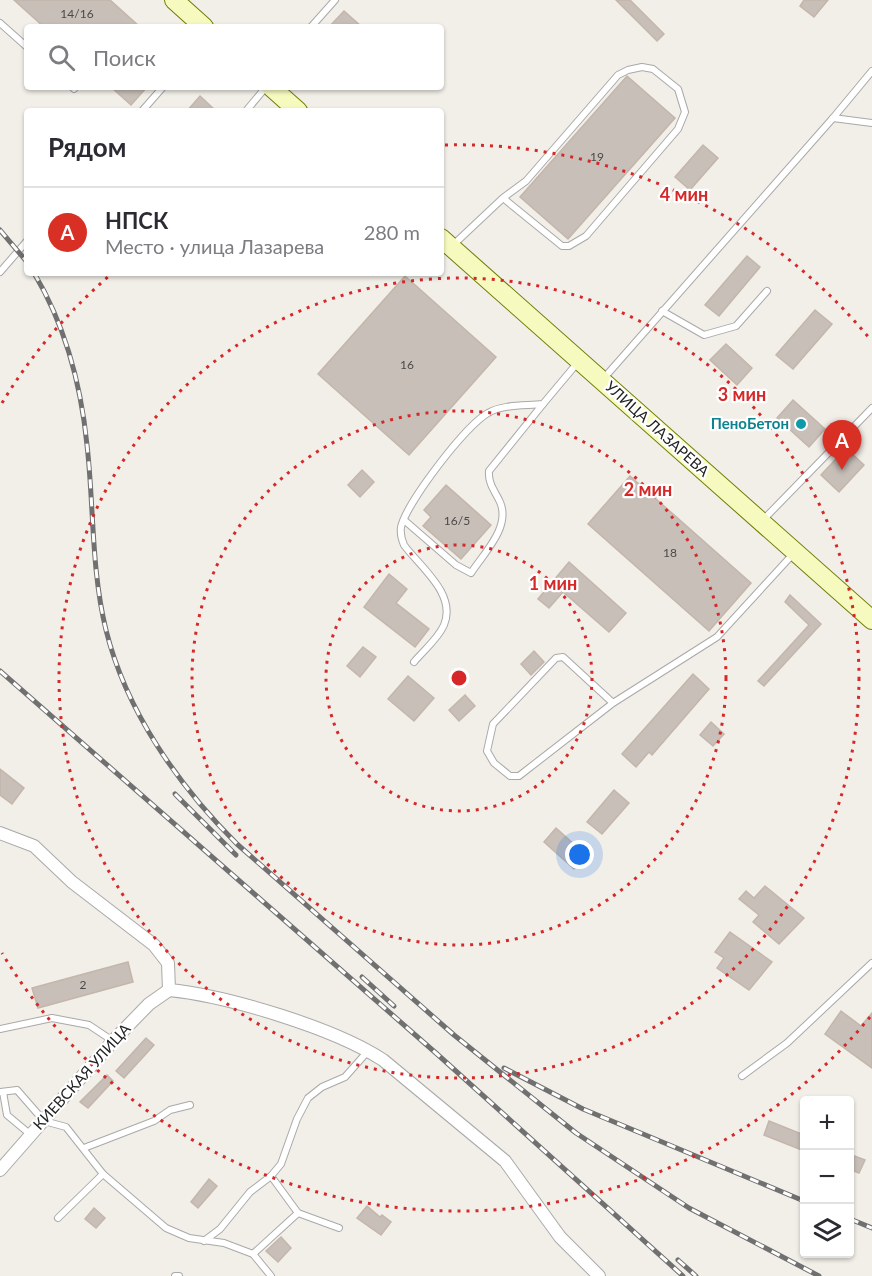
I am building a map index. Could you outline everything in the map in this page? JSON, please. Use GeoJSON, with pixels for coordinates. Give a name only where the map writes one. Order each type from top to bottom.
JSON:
{"type":"FeatureCollection","features":[{"type":"Feature","properties":{"kind":"main road"},"geometry":{"type":"LineString","coordinates":[[174,0],[201,24]]}},
{"type":"Feature","properties":{"kind":"main road"},"geometry":{"type":"LineString","coordinates":[[274,90],[295,108]]}},
{"type":"Feature","properties":{"kind":"main road","name":"УЛИЦА ЛАЗАРЕВА"},"geometry":{"type":"LineString","coordinates":[[446,242],[872,620]]}},
{"type":"Feature","properties":{"kind":"street"},"geometry":{"type":"LineString","coordinates":[[0,833],[34,846],[72,882],[154,945],[168,963],[169,990],[252,1008],[315,1028],[368,1051],[498,1154],[516,1174],[560,1237],[599,1276]]}},
{"type":"Feature","properties":{"kind":"street","name":"КИЕВСКАЯ УЛИЦА"},"geometry":{"type":"LineString","coordinates":[[0,1170],[113,1041],[149,1004],[169,990]]}},
{"type":"Feature","properties":{"kind":"lane"},"geometry":{"type":"LineString","coordinates":[[314,24],[335,0]]}},
{"type":"Feature","properties":{"kind":"lane"},"geometry":{"type":"LineString","coordinates":[[0,23],[24,44]]}},
{"type":"Feature","properties":{"kind":"lane"},"geometry":{"type":"LineString","coordinates":[[446,242],[503,198],[526,181],[618,75],[642,67],[653,69],[678,90],[685,112],[678,129],[586,236],[577,242],[562,246],[503,198]]}},
{"type":"Feature","properties":{"kind":"lane"},"geometry":{"type":"LineString","coordinates":[[602,380],[872,71]]}},
{"type":"Feature","properties":{"kind":"lane"},"geometry":{"type":"LineString","coordinates":[[145,108],[160,90]]}},
{"type":"Feature","properties":{"kind":"lane"},"geometry":{"type":"LineString","coordinates":[[248,108],[264,90]]}},
{"type":"Feature","properties":{"kind":"lane"},"geometry":{"type":"LineString","coordinates":[[833,118],[872,123]]}},
{"type":"Feature","properties":{"kind":"lane"},"geometry":{"type":"LineString","coordinates":[[0,273],[24,245]]}},
{"type":"Feature","properties":{"kind":"lane"},"geometry":{"type":"LineString","coordinates":[[662,311],[704,335],[736,326],[767,291]]}},
{"type":"Feature","properties":{"kind":"lane"},"geometry":{"type":"LineString","coordinates":[[404,520],[456,565],[471,573],[501,528],[504,519],[500,502],[490,484],[489,471],[580,361]]}},
{"type":"Feature","properties":{"kind":"lane"},"geometry":{"type":"LineString","coordinates":[[414,663],[443,627],[446,617],[444,596],[404,545],[400,536],[404,520],[431,474],[480,419],[500,408],[543,404]]}},
{"type":"Feature","properties":{"kind":"lane"},"geometry":{"type":"LineString","coordinates":[[761,522],[872,408]]}},
{"type":"Feature","properties":{"kind":"lane"},"geometry":{"type":"LineString","coordinates":[[613,703],[563,657],[556,658],[493,724],[487,751],[494,763],[510,776],[519,776],[613,703],[717,637],[794,552]]}},
{"type":"Feature","properties":{"kind":"lane"},"geometry":{"type":"LineString","coordinates":[[742,1076],[787,1043],[872,963]]}},
{"type":"Feature","properties":{"kind":"lane"},"geometry":{"type":"LineString","coordinates":[[0,1029],[52,1018],[89,1025],[113,1041]]}},
{"type":"Feature","properties":{"kind":"lane"},"geometry":{"type":"LineString","coordinates":[[204,1241],[220,1229],[250,1192],[272,1176],[281,1164],[297,1119],[308,1098],[322,1087],[345,1077],[368,1051]]}},
{"type":"Feature","properties":{"kind":"lane"},"geometry":{"type":"LineString","coordinates":[[31,1135],[7,1115],[1,1092],[17,1090],[44,1121],[66,1126],[103,1174],[166,1228],[178,1235],[224,1243],[253,1254],[271,1276]]}},
{"type":"Feature","properties":{"kind":"lane"},"geometry":{"type":"LineString","coordinates":[[84,1148],[154,1120],[170,1110],[190,1105]]}},
{"type":"Feature","properties":{"kind":"lane"},"geometry":{"type":"LineString","coordinates":[[58,1218],[103,1174]]}},
{"type":"Feature","properties":{"kind":"lane"},"geometry":{"type":"LineString","coordinates":[[272,1176],[298,1213],[339,1228]]}},
{"type":"Feature","properties":{"kind":"lane"},"geometry":{"type":"LineString","coordinates":[[253,1254],[298,1213]]}},
{"type":"Feature","properties":{"kind":"building"},"geometry":{"type":"Polygon","coordinates":[[[14,0],[110,0],[137,24],[41,24],[14,0]]]}},
{"type":"Feature","properties":{"kind":"building"},"geometry":{"type":"Polygon","coordinates":[[[616,0],[630,0],[664,34],[657,41],[616,0]]]}},
{"type":"Feature","properties":{"kind":"building"},"geometry":{"type":"Polygon","coordinates":[[[804,0],[828,0],[814,17],[800,6],[804,0]]]}},
{"type":"Feature","properties":{"kind":"building"},"geometry":{"type":"Polygon","coordinates":[[[344,11],[359,24],[332,24],[344,11]]]}},
{"type":"Feature","properties":{"kind":"building"},"geometry":{"type":"Polygon","coordinates":[[[627,76],[675,118],[568,239],[520,197],[627,76]]]}},
{"type":"Feature","properties":{"kind":"building"},"geometry":{"type":"Polygon","coordinates":[[[114,90],[144,90],[131,105],[114,90]]]}},
{"type":"Feature","properties":{"kind":"building"},"geometry":{"type":"Polygon","coordinates":[[[200,96],[213,108],[190,108],[200,96]]]}},
{"type":"Feature","properties":{"kind":"building"},"geometry":{"type":"Polygon","coordinates":[[[703,145],[718,158],[690,190],[675,177],[703,145]]]}},
{"type":"Feature","properties":{"kind":"building"},"geometry":{"type":"Polygon","coordinates":[[[747,256],[760,267],[719,316],[705,305],[747,256]]]}},
{"type":"Feature","properties":{"kind":"building"},"geometry":{"type":"Polygon","coordinates":[[[405,276],[496,357],[409,455],[318,374],[405,276]]]}},
{"type":"Feature","properties":{"kind":"building"},"geometry":{"type":"Polygon","coordinates":[[[815,310],[832,324],[793,369],[776,355],[815,310]]]}},
{"type":"Feature","properties":{"kind":"building"},"geometry":{"type":"Polygon","coordinates":[[[726,344],[752,368],[737,385],[710,360],[726,344]]]}},
{"type":"Feature","properties":{"kind":"building","name":"ПеноБетон"},"geometry":{"type":"Polygon","coordinates":[[[793,400],[825,429],[809,447],[777,418],[793,400]]]}},
{"type":"Feature","properties":{"kind":"building"},"geometry":{"type":"Polygon","coordinates":[[[846,448],[864,465],[839,492],[821,475],[846,448]]]}},
{"type":"Feature","properties":{"kind":"building"},"geometry":{"type":"Polygon","coordinates":[[[362,470],[374,482],[360,497],[348,485],[362,470]]]}},
{"type":"Feature","properties":{"kind":"building"},"geometry":{"type":"Polygon","coordinates":[[[630,476],[751,583],[709,631],[588,524],[630,476]]]}},
{"type":"Feature","properties":{"kind":"building"},"geometry":{"type":"Polygon","coordinates":[[[446,485],[491,525],[461,559],[423,526],[431,517],[424,510],[446,485]]]}},
{"type":"Feature","properties":{"kind":"building"},"geometry":{"type":"Polygon","coordinates":[[[569,562],[626,613],[609,632],[563,592],[549,608],[538,599],[569,562]]]}},
{"type":"Feature","properties":{"kind":"building"},"geometry":{"type":"Polygon","coordinates":[[[389,574],[407,589],[396,603],[429,629],[415,647],[364,607],[389,574]]]}},
{"type":"Feature","properties":{"kind":"building"},"geometry":{"type":"Polygon","coordinates":[[[790,595],[821,624],[764,686],[758,681],[809,625],[785,602],[790,595]]]}},
{"type":"Feature","properties":{"kind":"building"},"geometry":{"type":"Polygon","coordinates":[[[363,647],[376,657],[360,677],[347,666],[363,647]]]}},
{"type":"Feature","properties":{"kind":"building"},"geometry":{"type":"Polygon","coordinates":[[[534,651],[544,662],[531,675],[521,664],[534,651]]]}},
{"type":"Feature","properties":{"kind":"building"},"geometry":{"type":"Polygon","coordinates":[[[693,674],[709,689],[652,755],[649,752],[636,767],[622,754],[693,674]]]}},
{"type":"Feature","properties":{"kind":"building"},"geometry":{"type":"Polygon","coordinates":[[[408,676],[434,698],[414,721],[388,699],[408,676]]]}},
{"type":"Feature","properties":{"kind":"building"},"geometry":{"type":"Polygon","coordinates":[[[465,695],[475,706],[459,721],[449,710],[465,695]]]}},
{"type":"Feature","properties":{"kind":"building"},"geometry":{"type":"Polygon","coordinates":[[[711,722],[724,734],[713,746],[700,735],[711,722]]]}},
{"type":"Feature","properties":{"kind":"building"},"geometry":{"type":"Polygon","coordinates":[[[0,769],[24,788],[12,804],[0,795],[0,769]]]}},
{"type":"Feature","properties":{"kind":"building"},"geometry":{"type":"Polygon","coordinates":[[[614,790],[629,803],[602,834],[587,822],[614,790]]]}},
{"type":"Feature","properties":{"kind":"building"},"geometry":{"type":"Polygon","coordinates":[[[556,828],[586,855],[574,869],[544,842],[556,828]]]}},
{"type":"Feature","properties":{"kind":"building"},"geometry":{"type":"Polygon","coordinates":[[[765,886],[804,918],[779,944],[753,922],[759,915],[739,899],[746,891],[754,898],[765,886]]]}},
{"type":"Feature","properties":{"kind":"building"},"geometry":{"type":"Polygon","coordinates":[[[730,932],[772,962],[749,990],[717,968],[724,958],[715,952],[730,932]]]}},
{"type":"Feature","properties":{"kind":"building"},"geometry":{"type":"Polygon","coordinates":[[[128,962],[133,982],[38,1008],[32,988],[128,962]]]}},
{"type":"Feature","properties":{"kind":"building"},"geometry":{"type":"Polygon","coordinates":[[[841,1011],[861,1026],[872,1013],[872,1068],[825,1034],[841,1011]]]}},
{"type":"Feature","properties":{"kind":"building"},"geometry":{"type":"Polygon","coordinates":[[[146,1038],[154,1045],[124,1078],[116,1071],[146,1038]]]}},
{"type":"Feature","properties":{"kind":"building"},"geometry":{"type":"Polygon","coordinates":[[[107,1075],[113,1081],[88,1108],[80,1102],[107,1075]]]}},
{"type":"Feature","properties":{"kind":"building"},"geometry":{"type":"Polygon","coordinates":[[[769,1121],[800,1133],[800,1149],[764,1135],[769,1121]]]}},
{"type":"Feature","properties":{"kind":"building"},"geometry":{"type":"Polygon","coordinates":[[[854,1156],[865,1160],[859,1173],[854,1171],[854,1156]]]}},
{"type":"Feature","properties":{"kind":"building"},"geometry":{"type":"Polygon","coordinates":[[[209,1179],[217,1186],[198,1208],[191,1202],[209,1179]]]}},
{"type":"Feature","properties":{"kind":"building"},"geometry":{"type":"Polygon","coordinates":[[[367,1206],[380,1217],[382,1215],[391,1222],[381,1235],[357,1218],[367,1206]]]}},
{"type":"Feature","properties":{"kind":"building"},"geometry":{"type":"Polygon","coordinates":[[[94,1208],[105,1218],[96,1228],[85,1219],[94,1208]]]}},
{"type":"Feature","properties":{"kind":"building"},"geometry":{"type":"Polygon","coordinates":[[[281,1237],[291,1248],[278,1262],[266,1251],[281,1237]]]}},
{"type":"Feature","properties":{"kind":"railway"},"geometry":{"type":"LineString","coordinates":[[0,230],[24,258]]}},
{"type":"Feature","properties":{"kind":"railway"},"geometry":{"type":"LineString","coordinates":[[36,276],[63,334],[81,400],[101,607],[115,660],[141,718],[175,772],[194,797],[237,844],[454,1035],[576,1133],[689,1208],[819,1276]]}},
{"type":"Feature","properties":{"kind":"railway"},"geometry":{"type":"LineString","coordinates":[[0,671],[437,1054],[683,1276]]}},
{"type":"Feature","properties":{"kind":"railway"},"geometry":{"type":"LineString","coordinates":[[175,794],[236,855]]}},
{"type":"Feature","properties":{"kind":"railway"},"geometry":{"type":"LineString","coordinates":[[362,977],[394,1006]]}},
{"type":"Feature","properties":{"kind":"railway"},"geometry":{"type":"LineString","coordinates":[[504,1068],[583,1109],[800,1199]]}},
{"type":"Feature","properties":{"kind":"railway"},"geometry":{"type":"LineString","coordinates":[[854,1221],[872,1228]]}},
{"type":"Feature","properties":{"kind":"railway"},"geometry":{"type":"LineString","coordinates":[[678,1260],[696,1276]]}},
{"type":"Feature","properties":{"kind":"place","name":"ПеноБетон"},"geometry":{"type":"Point","coordinates":[801,424]}},
{"type":"Feature","properties":{"kind":"place","name":"НПСК"},"geometry":{"type":"Point","coordinates":[842,470]}}]}
